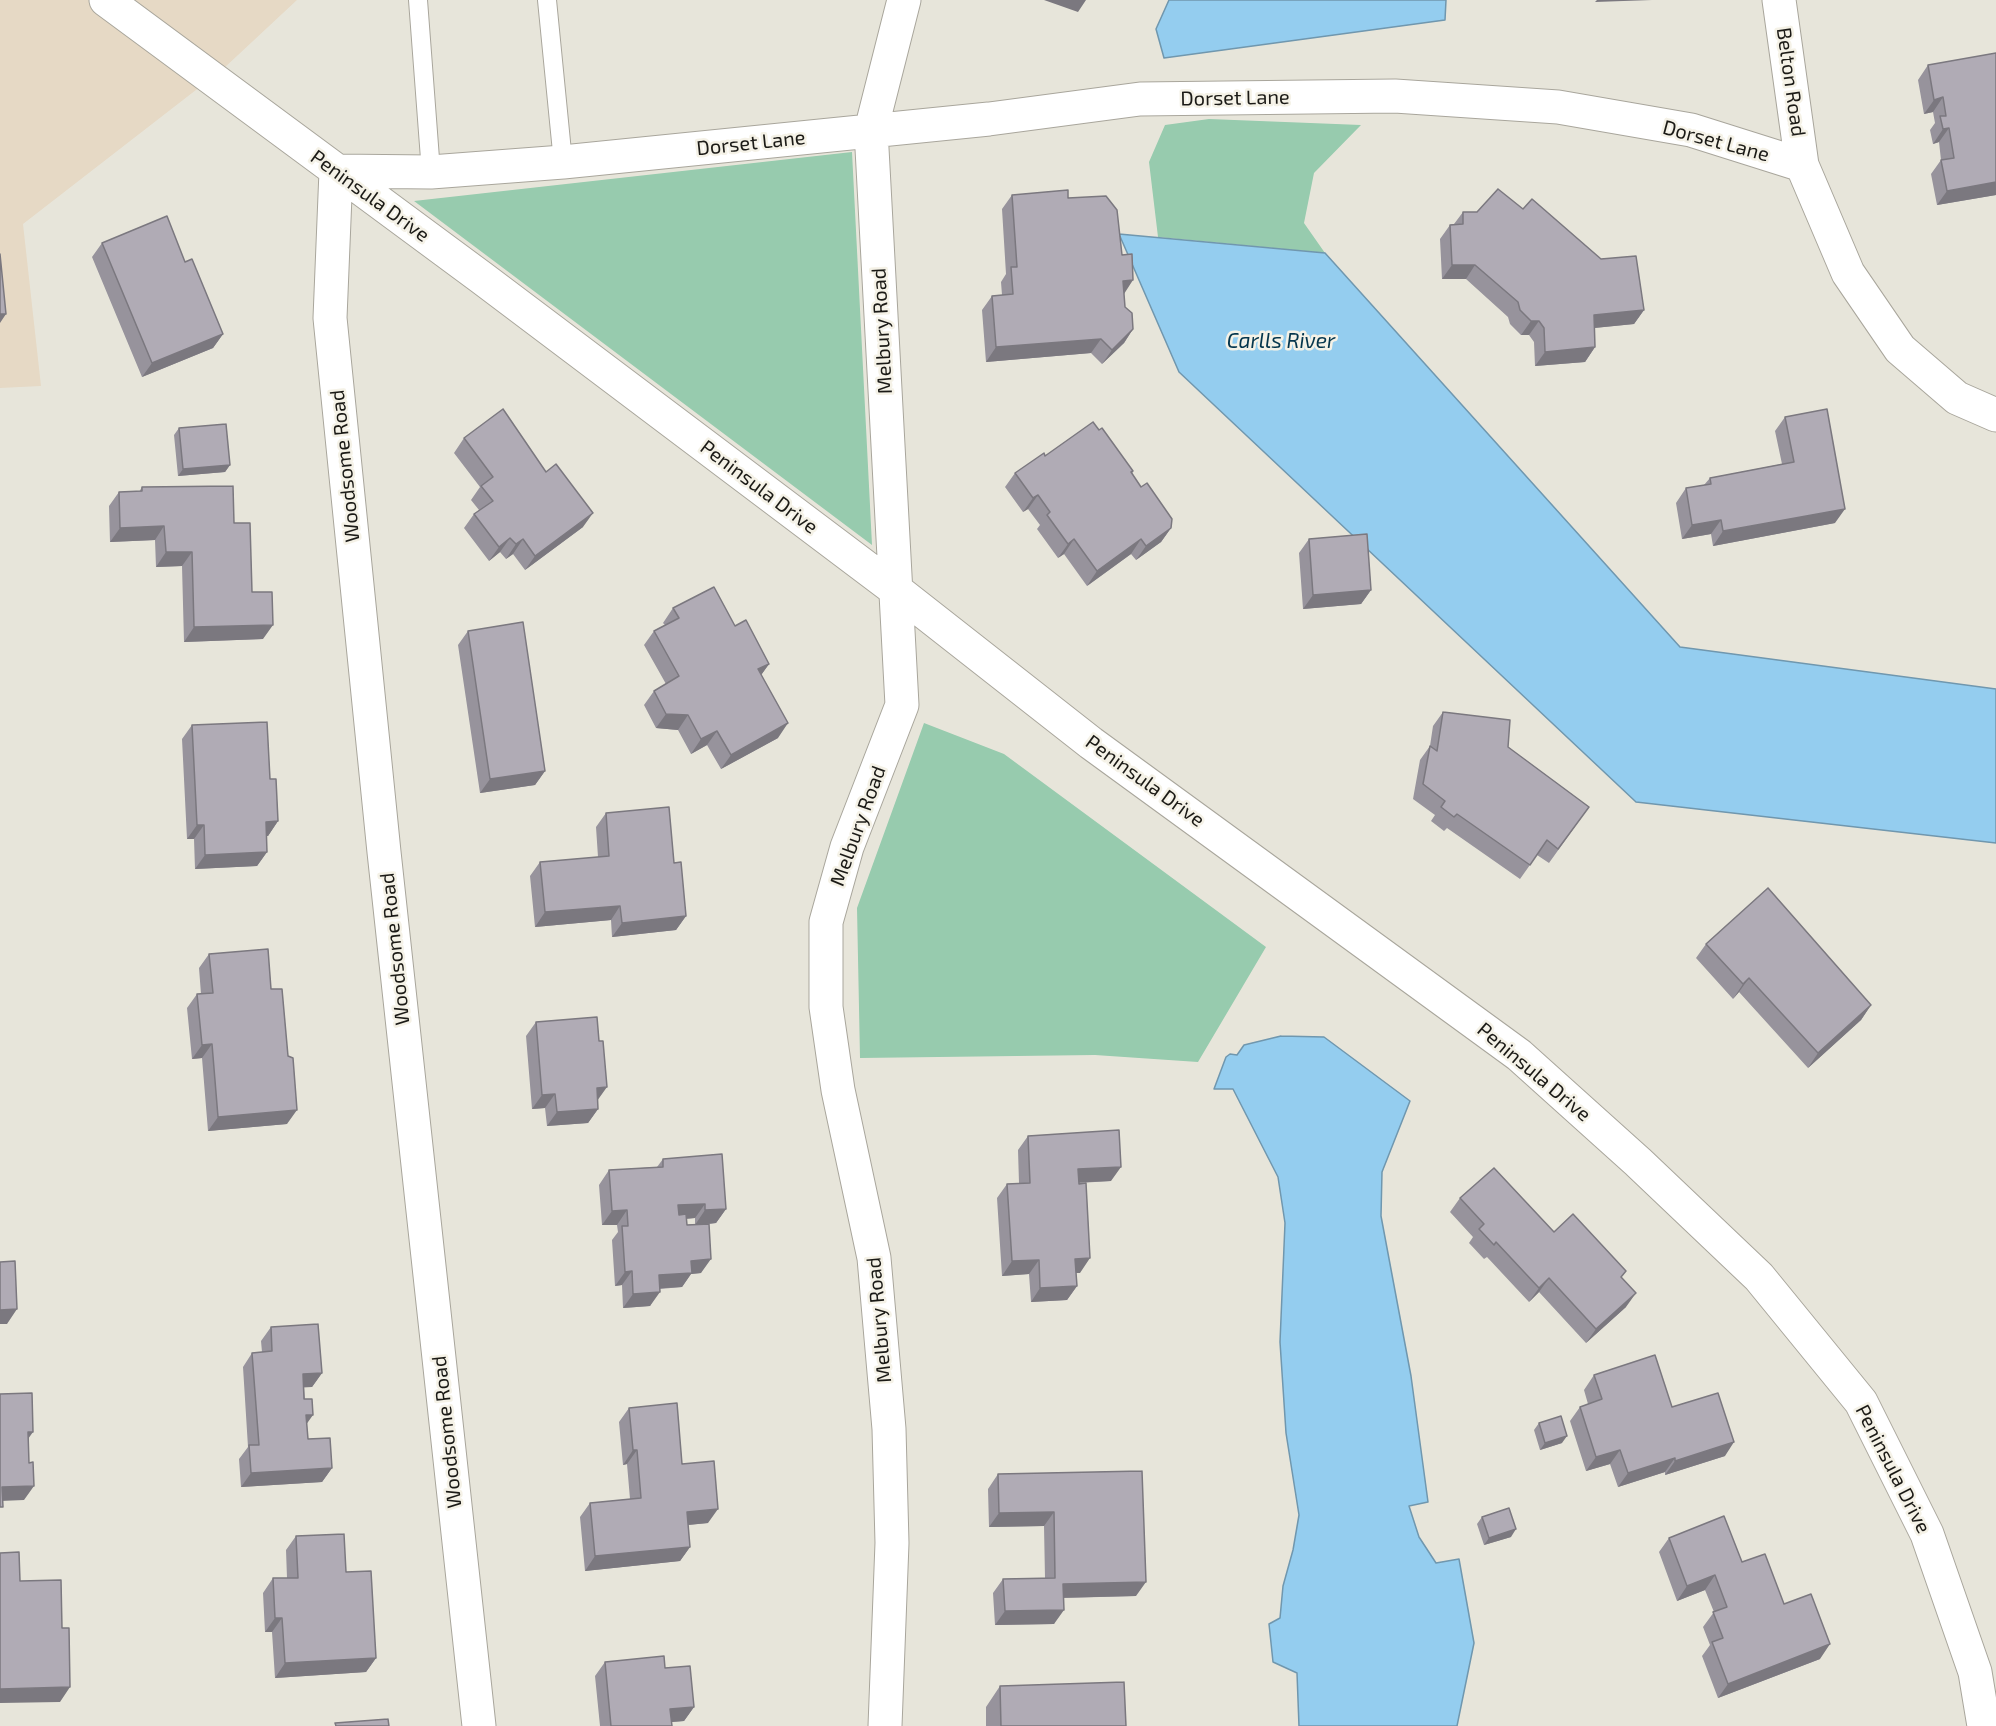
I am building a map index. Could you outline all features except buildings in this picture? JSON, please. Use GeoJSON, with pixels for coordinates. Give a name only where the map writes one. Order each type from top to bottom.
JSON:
{"type":"FeatureCollection","features":[{"type":"Feature","properties":{"kind":"street","name":"Peninsula Drive"},"geometry":{"type":"LineString","coordinates":[[106,0],[896,590],[1091,743],[1519,1054],[1638,1162],[1759,1277],[1861,1402],[1927,1534],[1975,1672],[1984,1726]]}},
{"type":"Feature","properties":{"kind":"street","name":"Melbury Road"},"geometry":{"type":"LineString","coordinates":[[885,1726],[892,1543],[889,1429],[874,1258],[838,1090],[826,1007],[826,922],[847,847],[877,776],[902,705],[871,130],[904,0]]}},
{"type":"Feature","properties":{"kind":"street","name":"Belton Road"},"geometry":{"type":"LineString","coordinates":[[1779,0],[1802,165]]}},
{"type":"Feature","properties":{"kind":"street","name":"Dorset Lane"},"geometry":{"type":"LineString","coordinates":[[336,171],[431,172],[563,162],[1140,99],[1395,96],[1558,107],[1691,130],[1802,165]]}},
{"type":"Feature","properties":{"kind":"street"},"geometry":{"type":"LineString","coordinates":[[1802,165],[1848,273],[1900,349],[1957,398],[1996,415]]}},
{"type":"Feature","properties":{"kind":"street","name":"Woodsome Road"},"geometry":{"type":"LineString","coordinates":[[336,171],[330,318],[384,852],[479,1726]]}},
{"type":"Feature","properties":{"kind":"lane"},"geometry":{"type":"LineString","coordinates":[[418,0],[431,172]]}},
{"type":"Feature","properties":{"kind":"lane"},"geometry":{"type":"LineString","coordinates":[[547,0],[563,162]]}},
{"type":"Feature","properties":{"kind":"shaded area"},"geometry":{"type":"Polygon","coordinates":[[[0,0],[297,0],[223,69],[23,224],[41,386],[0,388],[0,0]]]}},
{"type":"Feature","properties":{"kind":"green space"},"geometry":{"type":"Polygon","coordinates":[[[1209,119],[1361,125],[1314,173],[1304,223],[1325,253],[1158,237],[1149,162],[1165,125],[1209,119]]]}},
{"type":"Feature","properties":{"kind":"green space"},"geometry":{"type":"Polygon","coordinates":[[[852,152],[872,545],[414,201],[852,152]]]}},
{"type":"Feature","properties":{"kind":"green space"},"geometry":{"type":"Polygon","coordinates":[[[924,723],[1004,754],[1266,947],[1198,1062],[1095,1055],[860,1058],[857,908],[924,723]]]}},
{"type":"Feature","properties":{"kind":"water"},"geometry":{"type":"Polygon","coordinates":[[[1169,0],[1446,0],[1445,20],[1164,58],[1156,29],[1169,0]]]}},
{"type":"Feature","properties":{"kind":"water","name":"Carlls River"},"geometry":{"type":"Polygon","coordinates":[[[1119,234],[1325,253],[1680,647],[1996,689],[1996,843],[1636,802],[1179,372],[1119,234]]]}},
{"type":"Feature","properties":{"kind":"water"},"geometry":{"type":"Polygon","coordinates":[[[1281,1036],[1324,1037],[1410,1101],[1382,1172],[1381,1216],[1411,1376],[1428,1502],[1409,1506],[1419,1537],[1436,1563],[1459,1559],[1474,1643],[1457,1726],[1299,1726],[1297,1673],[1273,1662],[1269,1624],[1280,1618],[1283,1586],[1293,1550],[1299,1515],[1286,1433],[1280,1342],[1285,1223],[1278,1177],[1233,1089],[1214,1089],[1226,1057],[1230,1054],[1237,1055],[1244,1045],[1281,1036]]]}}]}
